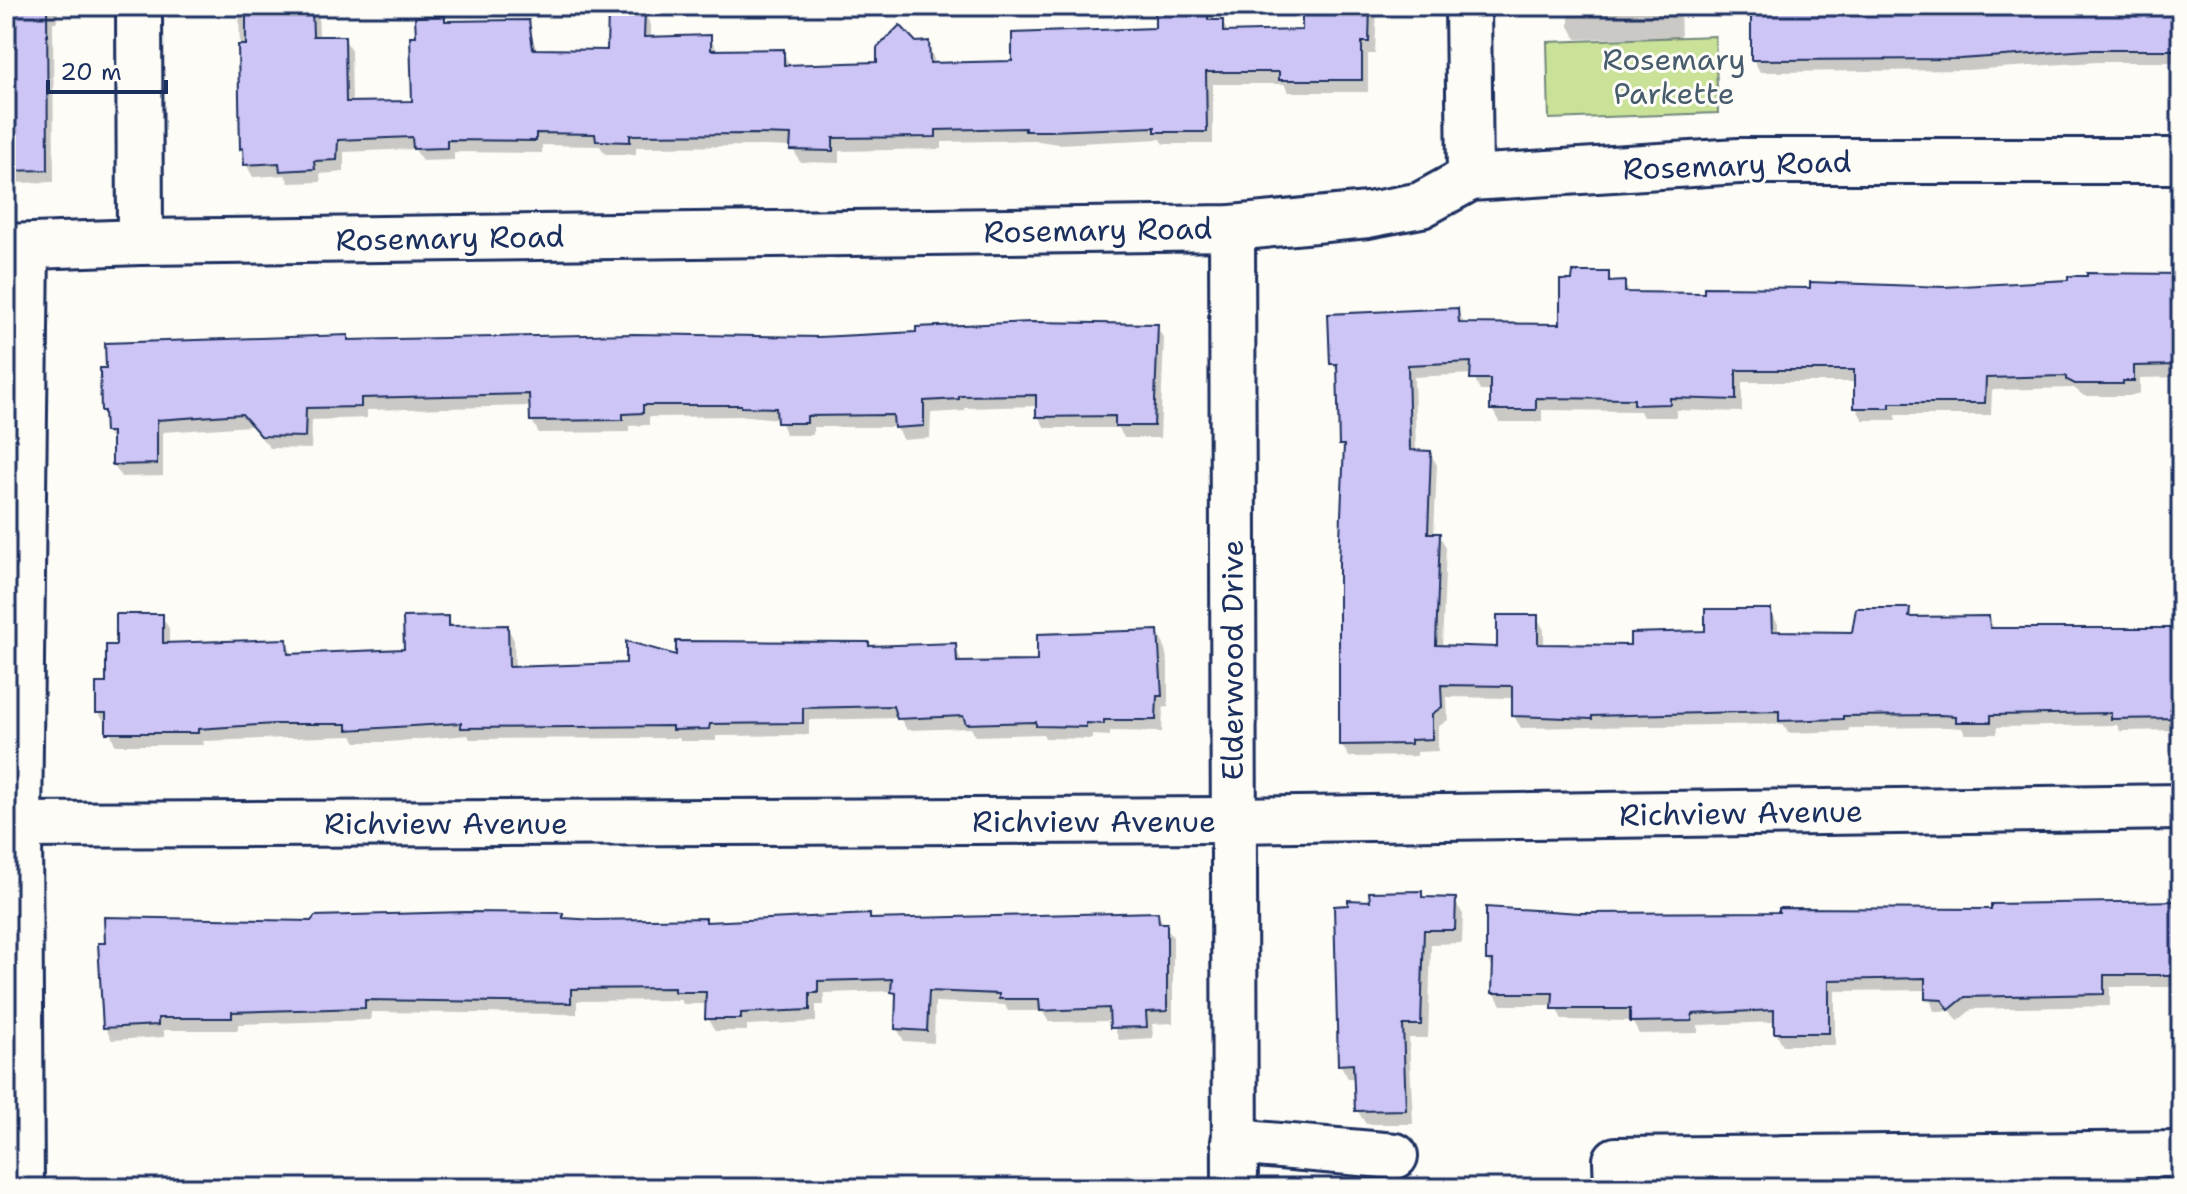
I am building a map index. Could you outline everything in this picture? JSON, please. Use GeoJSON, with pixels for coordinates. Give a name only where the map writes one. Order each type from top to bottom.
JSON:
{"type":"FeatureCollection","features":[{"type":"Feature","properties":{"kind":"street"},"geometry":{"type":"LineString","coordinates":[[139,6],[140,242]]}},
{"type":"Feature","properties":{"kind":"street"},"geometry":{"type":"LineString","coordinates":[[1468,6],[1470,178]]}},
{"type":"Feature","properties":{"kind":"street","name":"Rosemary Road"},"geometry":{"type":"LineString","coordinates":[[16,247],[140,242],[1232,228],[1368,215],[1421,205],[1470,178],[1739,161],[2181,161]]}},
{"type":"Feature","properties":{"kind":"street","name":"Elderwood Drive"},"geometry":{"type":"LineString","coordinates":[[1232,228],[1235,1188]]}},
{"type":"Feature","properties":{"kind":"street"},"geometry":{"type":"LineString","coordinates":[[16,247],[12,825],[21,1188]]}},
{"type":"Feature","properties":{"kind":"street","name":"Richview Avenue"},"geometry":{"type":"LineString","coordinates":[[12,825],[1233,820],[2181,807]]}},
{"type":"Feature","properties":{"kind":"street"},"geometry":{"type":"LineString","coordinates":[[1234,1142],[1395,1156]]}},
{"type":"Feature","properties":{"kind":"street"},"geometry":{"type":"LineString","coordinates":[[1617,1188],[1616,1160],[2181,1154]]}},
{"type":"Feature","properties":{"kind":"green space","name":"Rosemary Parkette"},"geometry":{"type":"Polygon","coordinates":[[[1715,36],[1718,113],[1549,119],[1547,42],[1715,36]]]}},
{"type":"Feature","properties":{"kind":"building"},"geometry":{"type":"Polygon","coordinates":[[[6,6],[47,6],[48,170],[6,171],[6,6]]]}},
{"type":"Feature","properties":{"kind":"building"},"geometry":{"type":"Polygon","coordinates":[[[246,6],[312,6],[313,36],[345,36],[346,102],[412,101],[410,36],[416,36],[415,17],[445,16],[445,21],[529,20],[533,49],[607,50],[608,11],[645,11],[644,37],[711,35],[711,50],[784,49],[784,65],[877,62],[877,48],[900,25],[916,42],[929,41],[930,63],[1012,61],[1012,33],[1155,28],[1155,6],[1208,6],[1208,20],[1223,20],[1223,32],[1302,30],[1302,6],[1370,6],[1369,42],[1362,42],[1362,80],[1279,80],[1279,72],[1206,72],[1207,132],[1155,132],[1155,127],[1049,131],[1025,131],[1025,128],[936,130],[936,137],[833,138],[833,151],[790,150],[791,135],[757,134],[630,135],[630,142],[596,141],[595,134],[536,133],[536,141],[447,140],[447,148],[413,149],[412,137],[338,140],[337,160],[314,161],[315,169],[280,171],[279,163],[244,165],[243,148],[240,149],[238,45],[246,45],[246,6]]]}},
{"type":"Feature","properties":{"kind":"building"},"geometry":{"type":"Polygon","coordinates":[[[1751,6],[2178,6],[2178,50],[2089,50],[1960,59],[1751,60],[1751,6]]]}},
{"type":"Feature","properties":{"kind":"building"},"geometry":{"type":"Polygon","coordinates":[[[1573,272],[1609,272],[1609,282],[1625,281],[1625,292],[1704,293],[1704,287],[1810,288],[1810,282],[1944,287],[2068,280],[2068,276],[2087,276],[2087,273],[2181,274],[2181,365],[2134,366],[2134,381],[2123,381],[2123,384],[2075,384],[2067,380],[2067,376],[1986,378],[1985,403],[1890,403],[1890,408],[1854,408],[1854,370],[1736,370],[1736,400],[1670,398],[1670,404],[1634,405],[1634,399],[1536,398],[1536,410],[1490,410],[1490,379],[1470,379],[1471,362],[1408,365],[1410,450],[1431,451],[1428,533],[1440,533],[1436,645],[1497,647],[1497,615],[1538,615],[1538,644],[1630,645],[1630,633],[1705,631],[1705,609],[1771,609],[1772,631],[1852,632],[1856,608],[1910,608],[1909,617],[1989,616],[1990,628],[2181,628],[2181,718],[2111,719],[2111,713],[1991,715],[1991,722],[1956,722],[1956,716],[1940,715],[1843,716],[1843,719],[1779,721],[1779,711],[1592,716],[1592,719],[1512,716],[1512,686],[1441,685],[1442,707],[1432,714],[1432,739],[1411,740],[1411,744],[1339,745],[1339,562],[1344,445],[1339,445],[1337,364],[1330,364],[1328,314],[1458,308],[1459,323],[1560,324],[1560,280],[1572,280],[1573,272]]]}},
{"type":"Feature","properties":{"kind":"building"},"geometry":{"type":"Polygon","coordinates":[[[1032,322],[1158,324],[1154,426],[1115,426],[1115,416],[1036,417],[1036,395],[959,396],[959,399],[924,401],[924,426],[894,428],[893,415],[807,416],[807,423],[777,423],[776,408],[741,405],[643,405],[643,413],[623,414],[623,420],[530,421],[529,394],[361,398],[361,407],[306,408],[305,437],[261,436],[242,414],[157,420],[157,464],[112,465],[112,432],[105,432],[104,411],[101,411],[100,368],[106,368],[105,343],[348,335],[348,340],[634,334],[819,337],[916,332],[916,327],[1032,322]]]}},
{"type":"Feature","properties":{"kind":"building"},"geometry":{"type":"Polygon","coordinates":[[[116,614],[163,614],[163,643],[287,639],[288,654],[404,649],[403,617],[449,616],[449,626],[508,625],[509,667],[626,663],[626,641],[676,655],[676,641],[869,642],[869,646],[956,643],[957,662],[1037,661],[1037,634],[1158,630],[1162,696],[1157,696],[1156,720],[1104,720],[1104,724],[1086,723],[1086,727],[1036,726],[1036,722],[966,724],[963,716],[897,719],[893,706],[803,708],[803,723],[710,724],[709,729],[672,730],[672,726],[461,728],[461,723],[347,730],[347,724],[274,724],[198,729],[198,733],[106,733],[106,713],[96,713],[96,683],[106,683],[106,645],[116,645],[116,614]]]}},
{"type":"Feature","properties":{"kind":"building"},"geometry":{"type":"Polygon","coordinates":[[[1422,891],[1422,897],[1456,898],[1455,930],[1424,930],[1421,1025],[1403,1025],[1406,1110],[1355,1111],[1353,1064],[1338,1065],[1334,906],[1348,905],[1348,900],[1370,901],[1369,892],[1422,891]]]}},
{"type":"Feature","properties":{"kind":"building"},"geometry":{"type":"Polygon","coordinates":[[[2181,901],[2181,975],[2104,975],[2104,994],[1965,997],[1949,1010],[1942,1000],[1925,999],[1925,978],[1829,980],[1829,1033],[1774,1033],[1774,1010],[1692,1014],[1692,1021],[1630,1022],[1630,1009],[1552,1009],[1553,993],[1492,993],[1493,960],[1486,960],[1486,907],[1580,913],[1779,912],[1779,908],[1991,909],[1991,904],[2181,901]]]}},
{"type":"Feature","properties":{"kind":"building"},"geometry":{"type":"Polygon","coordinates":[[[1158,912],[1159,923],[1167,923],[1167,1011],[1146,1012],[1147,1027],[1110,1028],[1109,1008],[1040,1011],[1039,999],[999,999],[999,994],[929,991],[927,1031],[895,1029],[896,993],[891,992],[892,979],[818,981],[818,993],[810,993],[810,1010],[741,1013],[741,1019],[705,1019],[706,992],[674,992],[674,988],[571,989],[571,1003],[365,1000],[365,1008],[232,1012],[232,1018],[158,1018],[158,1025],[103,1028],[98,943],[105,943],[104,917],[311,921],[315,916],[563,913],[563,918],[595,920],[706,918],[706,922],[870,914],[870,919],[1158,912]]]}}]}
